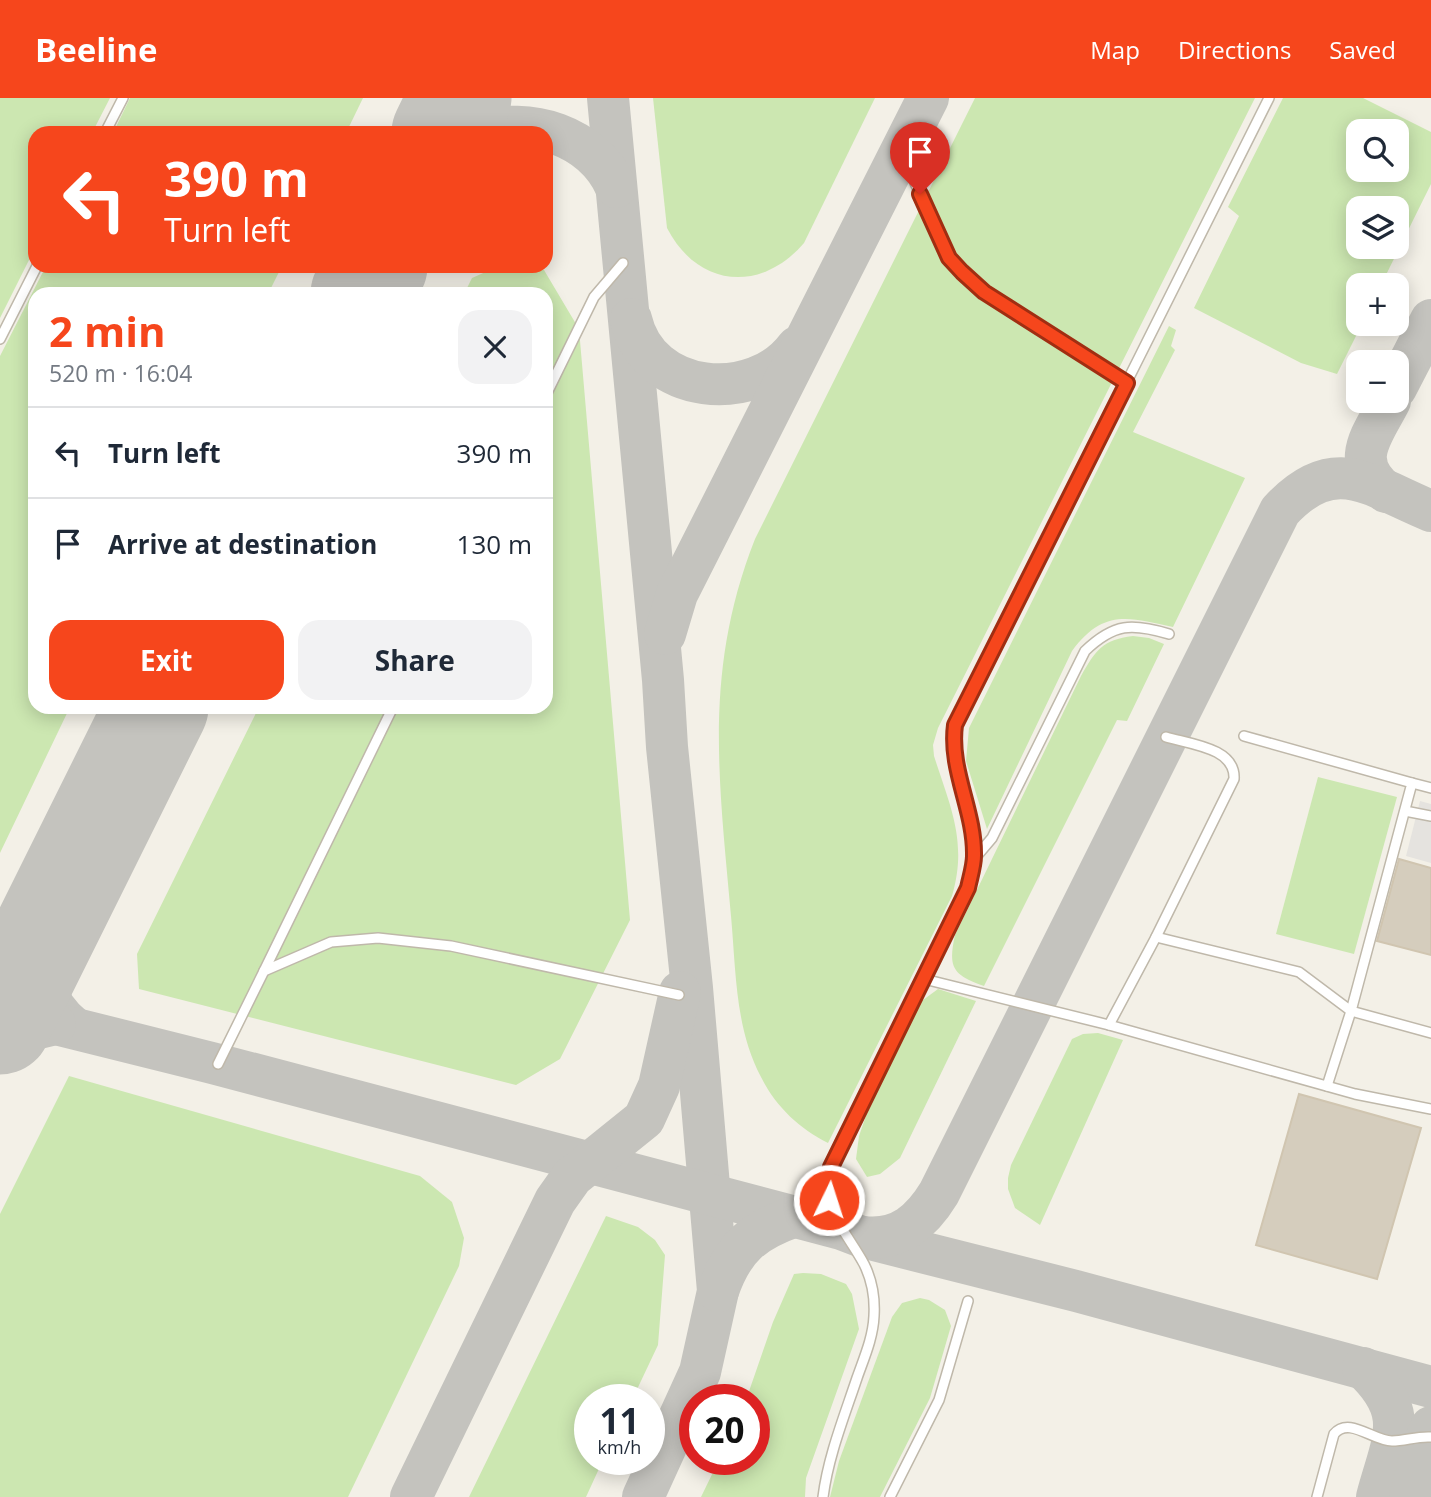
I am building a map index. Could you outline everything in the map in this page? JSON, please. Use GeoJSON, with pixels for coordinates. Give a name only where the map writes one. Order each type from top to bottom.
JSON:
{"type":"FeatureCollection","features":[{"type":"Feature","properties":{"kind":"lane"},"geometry":{"type":"LineString","coordinates":[[109,126],[123,98]]}},
{"type":"Feature","properties":{"kind":"lane"},"geometry":{"type":"LineString","coordinates":[[823,1497],[845,1412],[871,1339],[874,1316],[871,1282],[863,1263],[841,1229],[829,1200],[827,1177],[968,888],[975,858],[973,838],[954,757],[955,725],[1269,98]]}},
{"type":"Feature","properties":{"kind":"lane"},"geometry":{"type":"LineString","coordinates":[[901,152],[949,258],[962,272],[984,292],[1127,383]]}},
{"type":"Feature","properties":{"kind":"lane"},"geometry":{"type":"LineString","coordinates":[[553,380],[594,297],[623,263]]}},
{"type":"Feature","properties":{"kind":"lane"},"geometry":{"type":"LineString","coordinates":[[0,339],[33,273]]}},
{"type":"Feature","properties":{"kind":"lane"},"geometry":{"type":"LineString","coordinates":[[975,858],[992,838],[1085,651],[1112,630],[1126,627],[1142,626],[1168,634]]}},
{"type":"Feature","properties":{"kind":"lane"},"geometry":{"type":"LineString","coordinates":[[218,1064],[390,714]]}},
{"type":"Feature","properties":{"kind":"lane"},"geometry":{"type":"LineString","coordinates":[[1244,736],[1431,788]]}},
{"type":"Feature","properties":{"kind":"lane"},"geometry":{"type":"LineString","coordinates":[[1109,1025],[1234,779],[1235,769],[1231,761],[1223,755],[1166,737]]}},
{"type":"Feature","properties":{"kind":"lane"},"geometry":{"type":"LineString","coordinates":[[1327,1086],[1351,1011],[1412,783]]}},
{"type":"Feature","properties":{"kind":"lane"},"geometry":{"type":"LineString","coordinates":[[1405,811],[1431,816]]}},
{"type":"Feature","properties":{"kind":"lane"},"geometry":{"type":"LineString","coordinates":[[1156,937],[1299,972],[1351,1011],[1431,1032]]}},
{"type":"Feature","properties":{"kind":"lane"},"geometry":{"type":"LineString","coordinates":[[264,971],[331,942],[378,939],[451,946],[680,995]]}},
{"type":"Feature","properties":{"kind":"lane"},"geometry":{"type":"LineString","coordinates":[[925,979],[1109,1025],[1327,1086],[1431,1109]]}},
{"type":"Feature","properties":{"kind":"lane"},"geometry":{"type":"LineString","coordinates":[[890,1497],[939,1401],[968,1301]]}},
{"type":"Feature","properties":{"kind":"lane"},"geometry":{"type":"LineString","coordinates":[[1317,1497],[1334,1434],[1338,1430],[1350,1428],[1391,1441],[1431,1437]]}},
{"type":"Feature","properties":{"kind":"green space"},"geometry":{"type":"Polygon","coordinates":[[[0,98],[110,98],[96,126],[28,126],[28,262],[0,318],[0,98]]]}},
{"type":"Feature","properties":{"kind":"green space"},"geometry":{"type":"Polygon","coordinates":[[[130,98],[363,98],[349,126],[116,126],[130,98]]]}},
{"type":"Feature","properties":{"kind":"green space"},"geometry":{"type":"Polygon","coordinates":[[[653,98],[875,98],[804,243],[787,259],[769,270],[750,276],[731,277],[695,263],[680,248],[667,228],[653,98]]]}},
{"type":"Feature","properties":{"kind":"green space"},"geometry":{"type":"Polygon","coordinates":[[[975,98],[1255,98],[938,728],[933,745],[934,756],[951,808],[958,841],[952,896],[828,1143],[807,1131],[774,1098],[752,1058],[741,1019],[722,818],[719,726],[721,680],[739,588],[755,539],[975,98]]]}},
{"type":"Feature","properties":{"kind":"green space"},"geometry":{"type":"Polygon","coordinates":[[[1283,98],[1363,98],[1405,119],[1346,119],[1346,182],[1409,182],[1409,121],[1431,132],[1431,184],[1409,228],[1409,196],[1346,196],[1346,259],[1394,259],[1387,273],[1346,273],[1346,336],[1356,336],[1349,350],[1346,350],[1346,356],[1337,374],[1301,363],[1194,308],[1239,216],[1228,207],[1283,98]]]}},
{"type":"Feature","properties":{"kind":"green space"},"geometry":{"type":"Polygon","coordinates":[[[42,273],[278,273],[272,287],[35,287],[42,273]]]}},
{"type":"Feature","properties":{"kind":"green space"},"geometry":{"type":"Polygon","coordinates":[[[483,273],[546,273],[579,329],[630,920],[560,1059],[516,1085],[139,989],[137,954],[256,714],[553,714],[553,287],[468,287],[472,278],[483,273]]]}},
{"type":"Feature","properties":{"kind":"green space"},"geometry":{"type":"Polygon","coordinates":[[[28,301],[28,714],[67,714],[0,853],[0,356],[28,301]]]}},
{"type":"Feature","properties":{"kind":"green space"},"geometry":{"type":"Polygon","coordinates":[[[1169,326],[1176,330],[1171,346],[1175,350],[1133,432],[1245,478],[1173,627],[1129,619],[1106,622],[1083,638],[1072,651],[987,829],[966,761],[969,728],[1169,326]]]}},
{"type":"Feature","properties":{"kind":"green space"},"geometry":{"type":"Polygon","coordinates":[[[1133,636],[1164,644],[1127,721],[1117,720],[984,986],[973,982],[955,968],[952,955],[955,935],[1086,667],[1107,644],[1133,636]]]}},
{"type":"Feature","properties":{"kind":"green space"},"geometry":{"type":"Polygon","coordinates":[[[1318,777],[1397,797],[1354,954],[1276,934],[1318,777]]]}},
{"type":"Feature","properties":{"kind":"green space"},"geometry":{"type":"Polygon","coordinates":[[[938,989],[976,1001],[900,1158],[880,1174],[867,1177],[856,1159],[859,1136],[869,1107],[919,1003],[938,989]]]}},
{"type":"Feature","properties":{"kind":"green space"},"geometry":{"type":"Polygon","coordinates":[[[1098,1033],[1123,1040],[1040,1225],[1015,1208],[1008,1189],[1011,1165],[1072,1039],[1083,1034],[1098,1033]]]}},
{"type":"Feature","properties":{"kind":"green space"},"geometry":{"type":"Polygon","coordinates":[[[69,1076],[420,1176],[452,1202],[464,1238],[459,1266],[348,1497],[0,1497],[0,1214],[69,1076]]]}},
{"type":"Feature","properties":{"kind":"green space"},"geometry":{"type":"Polygon","coordinates":[[[606,1216],[638,1227],[655,1240],[665,1255],[658,1345],[640,1384],[574,1384],[574,1475],[596,1475],[586,1497],[469,1497],[606,1216]]]}},
{"type":"Feature","properties":{"kind":"green space"},"geometry":{"type":"Polygon","coordinates":[[[794,1274],[821,1274],[846,1284],[852,1294],[859,1329],[806,1478],[805,1497],[701,1497],[712,1475],[770,1475],[770,1384],[752,1384],[773,1322],[794,1274]]]}},
{"type":"Feature","properties":{"kind":"green space"},"geometry":{"type":"Polygon","coordinates":[[[920,1298],[945,1310],[951,1326],[930,1398],[880,1497],[830,1497],[839,1461],[892,1317],[902,1303],[920,1298]]]}},
{"type":"Feature","properties":{"kind":"shaded area"},"geometry":{"type":"Polygon","coordinates":[[[1420,801],[1431,804],[1431,863],[1406,856],[1420,801]]]}},
{"type":"Feature","properties":{"kind":"building"},"geometry":{"type":"Polygon","coordinates":[[[1399,859],[1431,868],[1431,955],[1377,941],[1399,859]]]}},
{"type":"Feature","properties":{"kind":"building"},"geometry":{"type":"Polygon","coordinates":[[[1299,1094],[1421,1128],[1377,1279],[1256,1245],[1299,1094]]]}},
{"type":"Feature","properties":{"kind":"taxiway"},"geometry":{"type":"LineString","coordinates":[[608,98],[718,1291],[700,1372],[643,1497]]}},
{"type":"Feature","properties":{"kind":"taxiway"},"geometry":{"type":"LineString","coordinates":[[665,634],[677,594],[928,98]]}},
{"type":"Feature","properties":{"kind":"taxiway"},"geometry":{"type":"LineString","coordinates":[[553,133],[576,143],[592,155],[606,169],[616,187]]}},
{"type":"Feature","properties":{"kind":"taxiway"},"geometry":{"type":"LineString","coordinates":[[631,319],[641,344],[658,364],[680,377],[704,383],[730,384],[755,378],[778,366],[797,347]]}},
{"type":"Feature","properties":{"kind":"taxiway"},"geometry":{"type":"LineString","coordinates":[[1409,363],[1431,320]]}},
{"type":"Feature","properties":{"kind":"taxiway"},"geometry":{"type":"LineString","coordinates":[[1384,413],[1371,437],[1366,459],[1368,470],[1386,492]]}},
{"type":"Feature","properties":{"kind":"taxiway"},"geometry":{"type":"LineString","coordinates":[[864,1237],[889,1236],[909,1227],[939,1193],[1280,511],[1299,493],[1335,478],[1371,484],[1431,511]]}},
{"type":"Feature","properties":{"kind":"taxiway"},"geometry":{"type":"LineString","coordinates":[[43,936],[41,962],[44,986],[55,1007],[73,1027]]}},
{"type":"Feature","properties":{"kind":"taxiway"},"geometry":{"type":"LineString","coordinates":[[411,1497],[555,1201],[572,1177],[644,1119],[659,1086],[680,992]]}},
{"type":"Feature","properties":{"kind":"taxiway"},"geometry":{"type":"LineString","coordinates":[[0,1010],[212,1063],[1431,1387]]}},
{"type":"Feature","properties":{"kind":"taxiway"},"geometry":{"type":"LineString","coordinates":[[0,1046],[26,1031],[55,1024]]}},
{"type":"Feature","properties":{"kind":"taxiway"},"geometry":{"type":"LineString","coordinates":[[718,1291],[730,1263],[746,1243],[768,1228],[796,1216]]}},
{"type":"Feature","properties":{"kind":"taxiway"},"geometry":{"type":"LineString","coordinates":[[1363,1368],[1378,1384],[1393,1414],[1392,1443],[1377,1497]]}},
{"type":"Feature","properties":{"kind":"taxiway"},"geometry":{"type":"LineString","coordinates":[[1410,1497],[1423,1445],[1431,1427]]}},
{"type":"Feature","properties":{"kind":"runway"},"geometry":{"type":"LineString","coordinates":[[446,126],[460,98]]}},
{"type":"Feature","properties":{"kind":"runway"},"geometry":{"type":"LineString","coordinates":[[366,287],[372,273]]}},
{"type":"Feature","properties":{"kind":"runway"},"geometry":{"type":"LineString","coordinates":[[0,1023],[154,714]]}},
{"type":"Feature","properties":{"kind":"route"},"geometry":{"type":"LineString","coordinates":[[829,1200],[826,1187],[831,1167],[968,888],[975,858],[973,838],[954,757],[955,725],[1127,383],[984,292],[962,272],[949,258],[920,194]]}}]}
